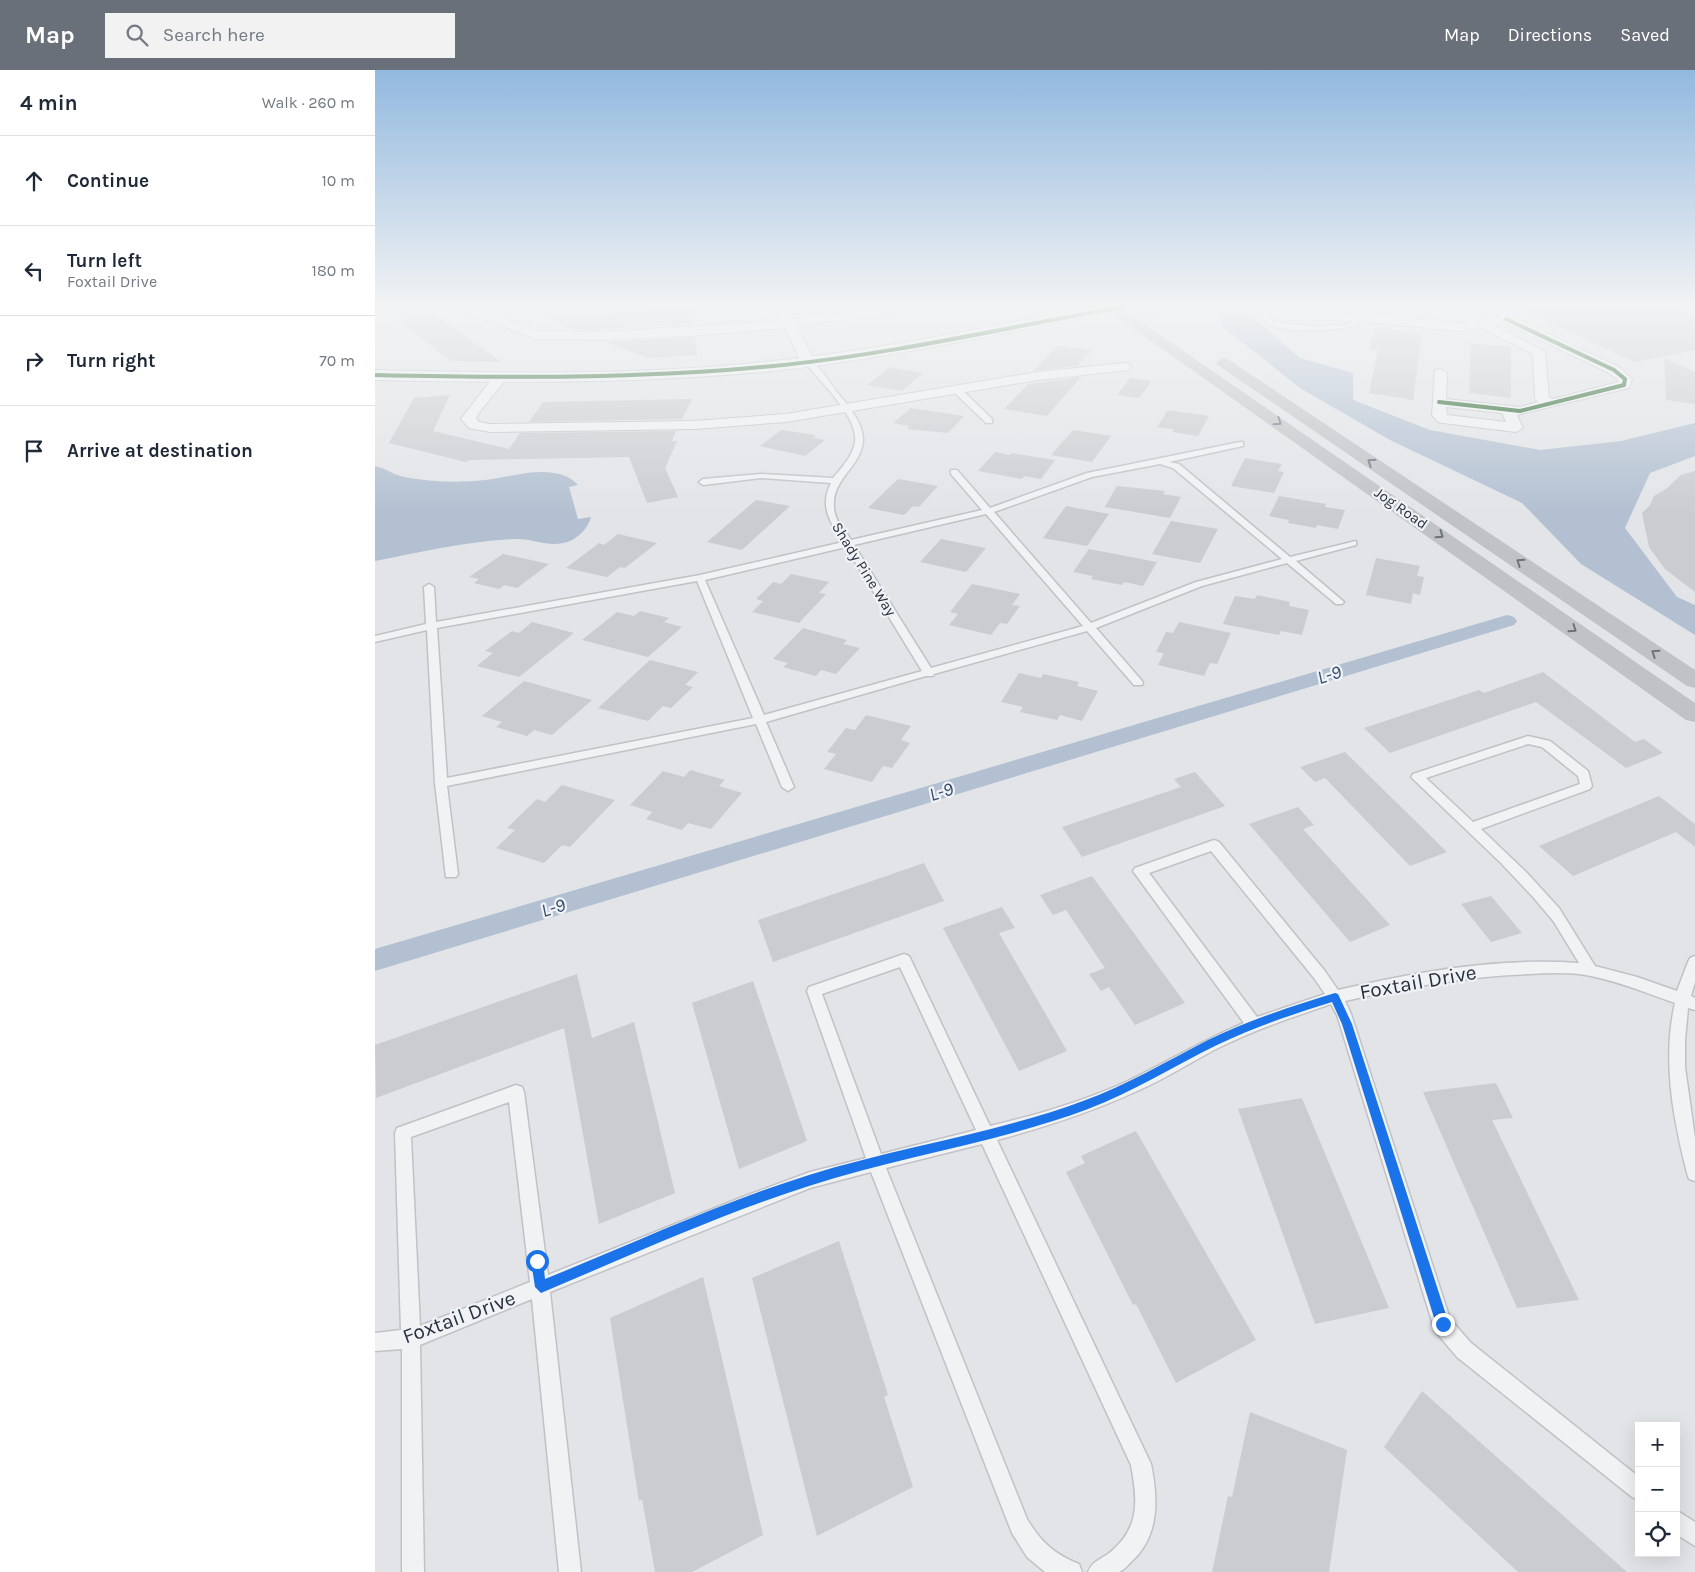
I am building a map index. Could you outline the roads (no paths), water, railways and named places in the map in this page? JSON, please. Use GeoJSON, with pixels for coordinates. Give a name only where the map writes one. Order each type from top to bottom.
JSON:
{"type":"FeatureCollection","features":[{"type":"Feature","properties":{"kind":"main road","name":"Jog Road"},"geometry":{"type":"LineString","coordinates":[[1219,374],[1369,486],[1695,714]]}},
{"type":"Feature","properties":{"kind":"main road","name":"Jog Road"},"geometry":{"type":"LineString","coordinates":[[1241,374],[1695,681]]}},
{"type":"Feature","properties":{"kind":"main road"},"geometry":{"type":"LineString","coordinates":[[1369,486],[1397,480]]}},
{"type":"Feature","properties":{"kind":"street"},"geometry":{"type":"LineString","coordinates":[[375,375],[499,379],[671,374]]}},
{"type":"Feature","properties":{"kind":"street"},"geometry":{"type":"LineString","coordinates":[[499,379],[471,413],[468,419],[474,425],[490,428],[694,425],[786,418],[1056,374]]}},
{"type":"Feature","properties":{"kind":"street"},"geometry":{"type":"LineString","coordinates":[[1439,374],[1439,414],[1443,418],[1515,428],[1508,411],[1520,411],[1619,387],[1624,385],[1625,379],[1619,374]]}},
{"type":"Feature","properties":{"kind":"street"},"geometry":{"type":"LineString","coordinates":[[1540,374],[1542,398],[1552,403]]}},
{"type":"Feature","properties":{"kind":"lane","name":"Shady Pine Way"},"geometry":{"type":"LineString","coordinates":[[818,374],[845,409],[858,431],[859,440],[852,459],[831,488],[828,507],[831,516],[929,674]]}},
{"type":"Feature","properties":{"kind":"lane"},"geometry":{"type":"LineString","coordinates":[[957,390],[989,421]]}},
{"type":"Feature","properties":{"kind":"lane"},"geometry":{"type":"LineString","coordinates":[[375,639],[432,626],[700,578],[989,511],[1089,475],[1160,462],[1240,444]]}},
{"type":"Feature","properties":{"kind":"lane"},"geometry":{"type":"LineString","coordinates":[[1160,462],[1176,466],[1290,559],[1339,602]]}},
{"type":"Feature","properties":{"kind":"lane"},"geometry":{"type":"LineString","coordinates":[[954,472],[1138,683]]}},
{"type":"Feature","properties":{"kind":"lane"},"geometry":{"type":"LineString","coordinates":[[703,482],[761,476],[835,481]]}},
{"type":"Feature","properties":{"kind":"lane"},"geometry":{"type":"LineString","coordinates":[[441,783],[760,720],[929,674],[1089,627],[1199,584],[1353,543]]}},
{"type":"Feature","properties":{"kind":"lane"},"geometry":{"type":"LineString","coordinates":[[700,578],[788,787]]}},
{"type":"Feature","properties":{"kind":"lane"},"geometry":{"type":"LineString","coordinates":[[429,587],[441,783],[451,874]]}},
{"type":"Feature","properties":{"kind":"lane"},"geometry":{"type":"LineString","coordinates":[[1470,828],[1586,786],[1584,774],[1546,744],[1528,740],[1417,777],[1554,913],[1590,970]]}},
{"type":"Feature","properties":{"kind":"lane"},"geometry":{"type":"LineString","coordinates":[[1254,1025],[1140,871],[1214,845],[1319,974],[1335,997],[1347,1024],[1443,1324],[1464,1350],[1635,1487]]}},
{"type":"Feature","properties":{"kind":"lane"},"geometry":{"type":"LineString","coordinates":[[1071,1572],[1052,1566],[1033,1549],[1019,1526],[876,1164],[814,991],[904,960],[985,1136],[1141,1464],[1147,1489],[1146,1516],[1137,1541],[1120,1560],[1099,1572]]}},
{"type":"Feature","properties":{"kind":"lane"},"geometry":{"type":"LineString","coordinates":[[1695,962],[1688,1001],[1676,1032],[1678,1074],[1688,1148],[1695,1173]]}},
{"type":"Feature","properties":{"kind":"lane","name":"Foxtail Drive"},"geometry":{"type":"LineString","coordinates":[[375,1342],[411,1339],[810,1180],[1037,1122],[1087,1105],[1133,1086],[1213,1043],[1254,1025],[1275,1016],[1335,997],[1382,986],[1495,969],[1553,967],[1590,970],[1637,983],[1688,1001]]}},
{"type":"Feature","properties":{"kind":"lane"},"geometry":{"type":"LineString","coordinates":[[413,1572],[411,1339],[403,1133],[516,1092],[541,1287],[570,1572]]}},
{"type":"Feature","properties":{"kind":"lane"},"geometry":{"type":"LineString","coordinates":[[1680,1523],[1695,1535]]}},
{"type":"Feature","properties":{"kind":"water"},"geometry":{"type":"Polygon","coordinates":[[[1282,374],[1353,374],[1353,400],[1430,430],[1540,450],[1621,441],[1695,423],[1695,456],[1650,473],[1625,528],[1677,597],[1695,605],[1695,635],[1581,564],[1522,503],[1390,440],[1300,388],[1282,374]]]}},
{"type":"Feature","properties":{"kind":"water"},"geometry":{"type":"Polygon","coordinates":[[[375,466],[404,477],[445,482],[485,480],[534,472],[558,474],[569,478],[578,485],[569,487],[578,519],[591,517],[581,533],[564,543],[550,544],[522,539],[497,540],[445,547],[375,561],[375,466]]]}},
{"type":"Feature","properties":{"kind":"waterway","name":"L-9"},"geometry":{"type":"LineString","coordinates":[[375,960],[1507,621]]}}]}
